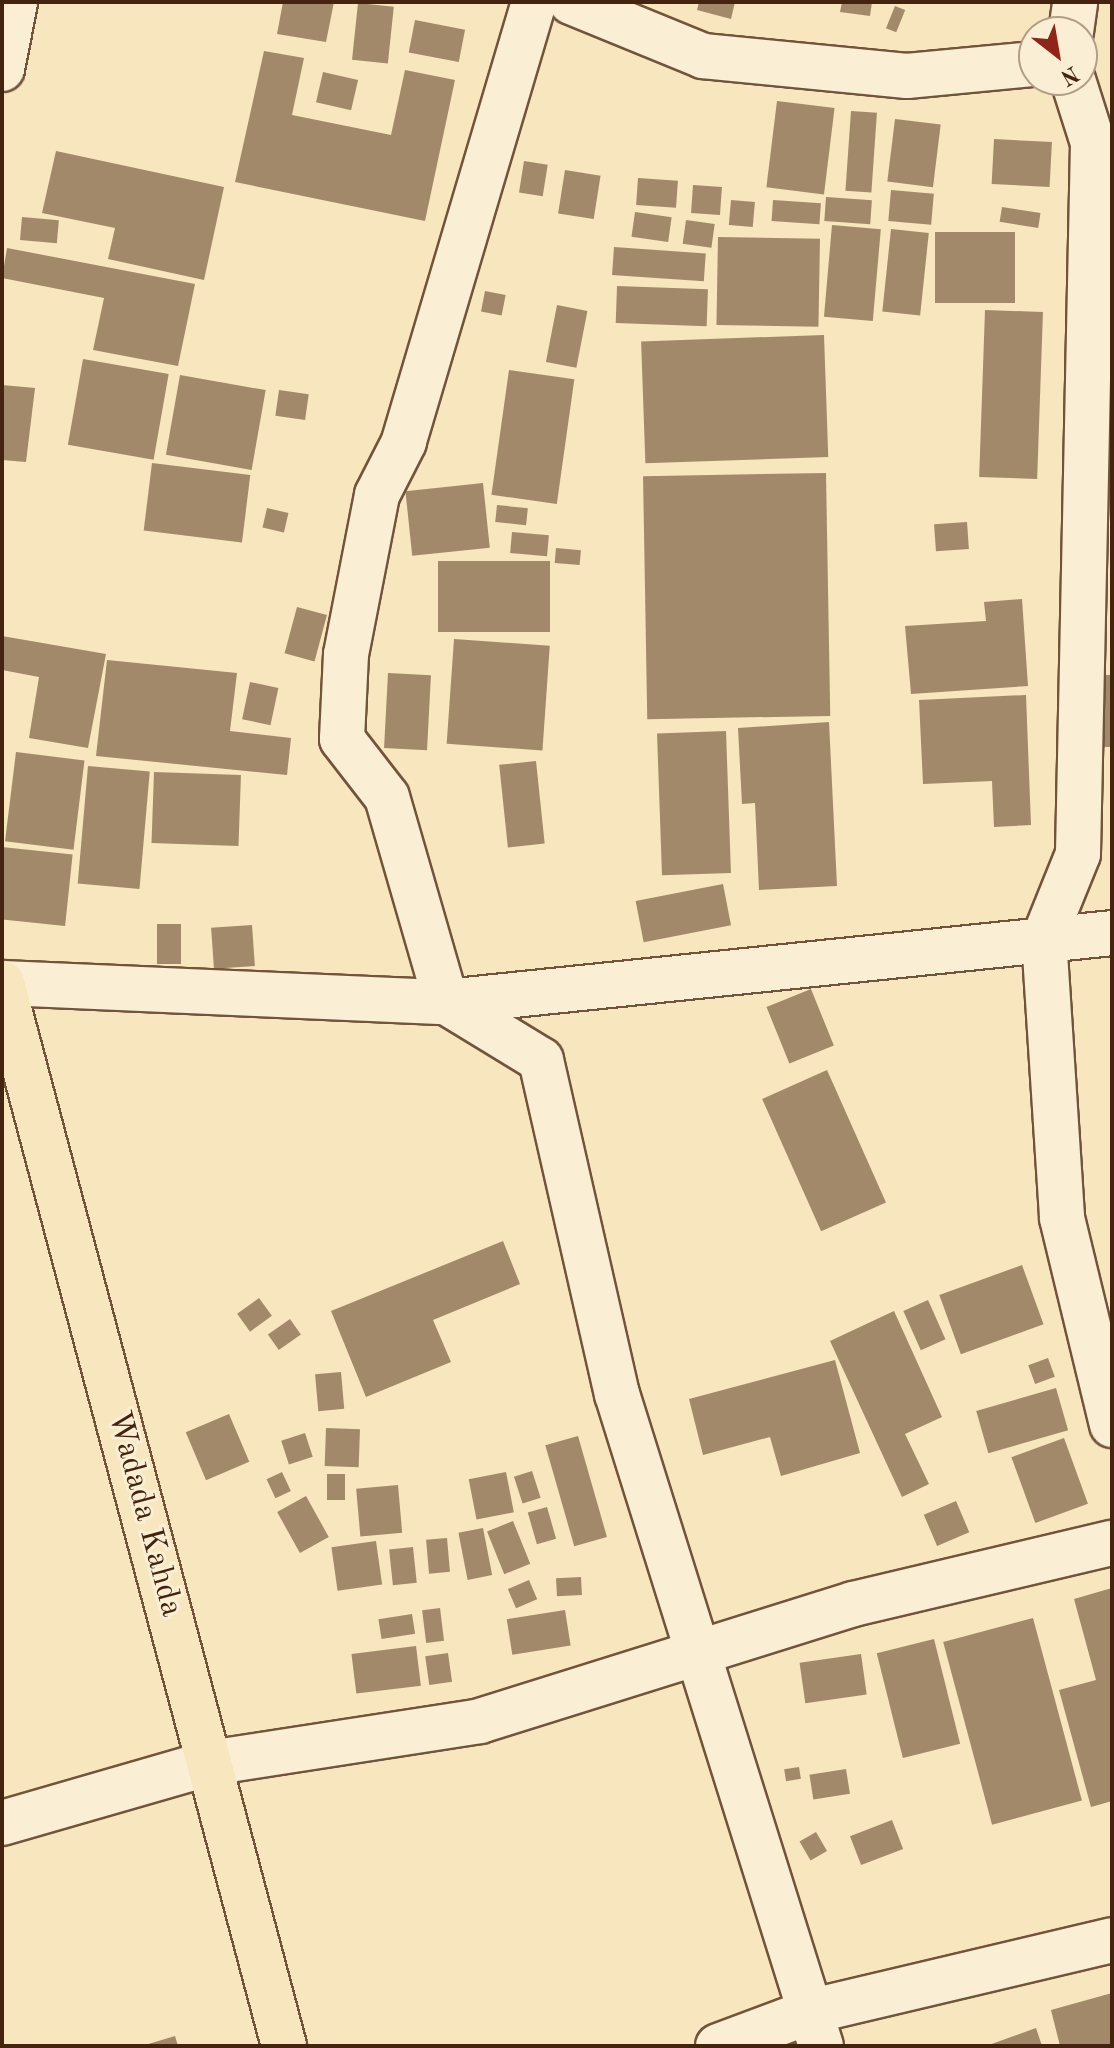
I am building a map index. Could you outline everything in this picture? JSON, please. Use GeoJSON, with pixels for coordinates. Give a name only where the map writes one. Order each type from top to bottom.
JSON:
{"type":"FeatureCollection","features":[{"type":"Feature","properties":{"kind":"main road","name":"Wadada Kahda"},"geometry":{"type":"LineString","coordinates":[[3,983],[284,2046]]}},
{"type":"Feature","properties":{"kind":"street"},"geometry":{"type":"LineString","coordinates":[[2,69],[15,2]]}},
{"type":"Feature","properties":{"kind":"street"},"geometry":{"type":"LineString","coordinates":[[534,2],[404,442],[377,495],[346,654],[342,739],[387,797],[446,1002],[541,1060],[617,1394],[816,2029]]}},
{"type":"Feature","properties":{"kind":"street"},"geometry":{"type":"LineString","coordinates":[[571,2],[703,56],[907,76],[1018,66]]}},
{"type":"Feature","properties":{"kind":"street"},"geometry":{"type":"LineString","coordinates":[[1078,96],[1093,143],[1078,854],[1044,938],[1062,1218],[1112,1425]]}},
{"type":"Feature","properties":{"kind":"street"},"geometry":{"type":"LineString","coordinates":[[3,983],[446,1002],[1112,933]]}},
{"type":"Feature","properties":{"kind":"street"},"geometry":{"type":"LineString","coordinates":[[2,1823],[210,1763],[480,1721],[853,1604],[1112,1543]]}},
{"type":"Feature","properties":{"kind":"street"},"geometry":{"type":"LineString","coordinates":[[718,2046],[816,2029],[1112,1940]]}},
{"type":"Feature","properties":{"kind":"building"},"geometry":{"type":"Polygon","coordinates":[[[283,2],[334,2],[326,42],[277,34],[283,2]]]}},
{"type":"Feature","properties":{"kind":"building"},"geometry":{"type":"Polygon","coordinates":[[[699,2],[735,2],[731,19],[697,10],[699,2]]]}},
{"type":"Feature","properties":{"kind":"building"},"geometry":{"type":"Polygon","coordinates":[[[842,2],[872,2],[870,16],[840,12],[842,2]]]}},
{"type":"Feature","properties":{"kind":"building"},"geometry":{"type":"Polygon","coordinates":[[[358,3],[394,7],[388,63],[352,60],[358,3]]]}},
{"type":"Feature","properties":{"kind":"building"},"geometry":{"type":"Polygon","coordinates":[[[895,6],[905,10],[896,32],[886,28],[895,6]]]}},
{"type":"Feature","properties":{"kind":"building"},"geometry":{"type":"Polygon","coordinates":[[[415,20],[465,30],[459,62],[409,52],[415,20]]]}},
{"type":"Feature","properties":{"kind":"building"},"geometry":{"type":"Polygon","coordinates":[[[264,51],[304,58],[292,115],[391,135],[405,70],[455,80],[425,221],[235,182],[264,51]]]}},
{"type":"Feature","properties":{"kind":"building"},"geometry":{"type":"Polygon","coordinates":[[[323,72],[358,80],[351,110],[316,102],[323,72]]]}},
{"type":"Feature","properties":{"kind":"building"},"geometry":{"type":"Polygon","coordinates":[[[777,101],[835,108],[824,194],[766,187],[777,101]]]}},
{"type":"Feature","properties":{"kind":"building"},"geometry":{"type":"Polygon","coordinates":[[[851,111],[877,113],[871,193],[845,191],[851,111]]]}},
{"type":"Feature","properties":{"kind":"building"},"geometry":{"type":"Polygon","coordinates":[[[895,119],[941,125],[933,187],[887,182],[895,119]]]}},
{"type":"Feature","properties":{"kind":"building"},"geometry":{"type":"Polygon","coordinates":[[[994,139],[1052,142],[1050,187],[992,184],[994,139]]]}},
{"type":"Feature","properties":{"kind":"building"},"geometry":{"type":"Polygon","coordinates":[[[56,151],[224,187],[204,280],[108,259],[115,228],[42,213],[56,151]]]}},
{"type":"Feature","properties":{"kind":"building"},"geometry":{"type":"Polygon","coordinates":[[[524,161],[548,165],[543,196],[519,193],[524,161]]]}},
{"type":"Feature","properties":{"kind":"building"},"geometry":{"type":"Polygon","coordinates":[[[565,170],[601,176],[594,219],[558,213],[565,170]]]}},
{"type":"Feature","properties":{"kind":"building"},"geometry":{"type":"Polygon","coordinates":[[[638,178],[678,181],[676,208],[636,205],[638,178]]]}},
{"type":"Feature","properties":{"kind":"building"},"geometry":{"type":"Polygon","coordinates":[[[693,185],[722,187],[720,215],[691,213],[693,185]]]}},
{"type":"Feature","properties":{"kind":"building"},"geometry":{"type":"Polygon","coordinates":[[[891,190],[934,194],[931,225],[888,221],[891,190]]]}},
{"type":"Feature","properties":{"kind":"building"},"geometry":{"type":"Polygon","coordinates":[[[826,197],[872,200],[870,224],[824,221],[826,197]]]}},
{"type":"Feature","properties":{"kind":"building"},"geometry":{"type":"Polygon","coordinates":[[[731,200],[755,202],[753,227],[729,225],[731,200]]]}},
{"type":"Feature","properties":{"kind":"building"},"geometry":{"type":"Polygon","coordinates":[[[773,200],[821,203],[819,224],[772,221],[773,200]]]}},
{"type":"Feature","properties":{"kind":"building"},"geometry":{"type":"Polygon","coordinates":[[[1002,207],[1041,213],[1038,228],[1000,222],[1002,207]]]}},
{"type":"Feature","properties":{"kind":"building"},"geometry":{"type":"Polygon","coordinates":[[[635,212],[672,217],[668,242],[632,237],[635,212]]]}},
{"type":"Feature","properties":{"kind":"building"},"geometry":{"type":"Polygon","coordinates":[[[22,217],[59,220],[57,243],[20,240],[22,217]]]}},
{"type":"Feature","properties":{"kind":"building"},"geometry":{"type":"Polygon","coordinates":[[[686,220],[715,224],[711,248],[683,244],[686,220]]]}},
{"type":"Feature","properties":{"kind":"building"},"geometry":{"type":"Polygon","coordinates":[[[832,225],[881,229],[873,321],[824,317],[832,225]]]}},
{"type":"Feature","properties":{"kind":"building"},"geometry":{"type":"Polygon","coordinates":[[[891,229],[929,233],[920,316],[882,312],[891,229]]]}},
{"type":"Feature","properties":{"kind":"building"},"geometry":{"type":"Polygon","coordinates":[[[935,232],[1015,232],[1015,303],[935,303],[935,232]]]}},
{"type":"Feature","properties":{"kind":"building"},"geometry":{"type":"Polygon","coordinates":[[[718,237],[820,239],[818,327],[716,325],[718,237]]]}},
{"type":"Feature","properties":{"kind":"building"},"geometry":{"type":"Polygon","coordinates":[[[614,247],[706,253],[704,281],[612,275],[614,247]]]}},
{"type":"Feature","properties":{"kind":"building"},"geometry":{"type":"Polygon","coordinates":[[[7,248],[195,284],[178,366],[93,350],[104,298],[2,278],[7,248]]]}},
{"type":"Feature","properties":{"kind":"building"},"geometry":{"type":"Polygon","coordinates":[[[617,286],[708,289],[707,326],[616,323],[617,286]]]}},
{"type":"Feature","properties":{"kind":"building"},"geometry":{"type":"Polygon","coordinates":[[[485,291],[506,295],[502,316],[481,312],[485,291]]]}},
{"type":"Feature","properties":{"kind":"building"},"geometry":{"type":"Polygon","coordinates":[[[557,305],[587,311],[576,368],[546,362],[557,305]]]}},
{"type":"Feature","properties":{"kind":"building"},"geometry":{"type":"Polygon","coordinates":[[[985,310],[1043,312],[1037,479],[979,477],[985,310]]]}},
{"type":"Feature","properties":{"kind":"building"},"geometry":{"type":"Polygon","coordinates":[[[824,335],[828,457],[645,463],[641,341],[824,335]]]}},
{"type":"Feature","properties":{"kind":"building"},"geometry":{"type":"Polygon","coordinates":[[[83,359],[169,374],[154,460],[68,445],[83,359]]]}},
{"type":"Feature","properties":{"kind":"building"},"geometry":{"type":"Polygon","coordinates":[[[509,370],[574,379],[557,504],[491,495],[509,370]]]}},
{"type":"Feature","properties":{"kind":"building"},"geometry":{"type":"Polygon","coordinates":[[[180,375],[266,390],[252,470],[166,455],[180,375]]]}},
{"type":"Feature","properties":{"kind":"building"},"geometry":{"type":"Polygon","coordinates":[[[2,385],[35,388],[26,462],[2,460],[2,385]]]}},
{"type":"Feature","properties":{"kind":"building"},"geometry":{"type":"Polygon","coordinates":[[[279,390],[309,394],[305,420],[275,416],[279,390]]]}},
{"type":"Feature","properties":{"kind":"building"},"geometry":{"type":"Polygon","coordinates":[[[152,463],[250,475],[242,543],[144,530],[152,463]]]}},
{"type":"Feature","properties":{"kind":"building"},"geometry":{"type":"Polygon","coordinates":[[[826,473],[830,716],[647,719],[643,476],[826,473]]]}},
{"type":"Feature","properties":{"kind":"building"},"geometry":{"type":"Polygon","coordinates":[[[483,483],[490,548],[412,556],[405,491],[483,483]]]}},
{"type":"Feature","properties":{"kind":"building"},"geometry":{"type":"Polygon","coordinates":[[[497,505],[528,508],[526,525],[495,522],[497,505]]]}},
{"type":"Feature","properties":{"kind":"building"},"geometry":{"type":"Polygon","coordinates":[[[267,508],[288,513],[284,532],[263,527],[267,508]]]}},
{"type":"Feature","properties":{"kind":"building"},"geometry":{"type":"Polygon","coordinates":[[[967,522],[969,549],[936,551],[934,524],[967,522]]]}},
{"type":"Feature","properties":{"kind":"building"},"geometry":{"type":"Polygon","coordinates":[[[512,532],[549,535],[547,556],[510,553],[512,532]]]}},
{"type":"Feature","properties":{"kind":"building"},"geometry":{"type":"Polygon","coordinates":[[[556,548],[581,550],[580,565],[555,563],[556,548]]]}},
{"type":"Feature","properties":{"kind":"building"},"geometry":{"type":"Polygon","coordinates":[[[438,561],[550,561],[550,632],[438,632],[438,561]]]}},
{"type":"Feature","properties":{"kind":"building"},"geometry":{"type":"Polygon","coordinates":[[[1022,599],[1028,686],[911,694],[905,626],[986,621],[984,602],[1022,599]]]}},
{"type":"Feature","properties":{"kind":"building"},"geometry":{"type":"Polygon","coordinates":[[[297,607],[327,615],[315,661],[285,653],[297,607]]]}},
{"type":"Feature","properties":{"kind":"building"},"geometry":{"type":"Polygon","coordinates":[[[2,636],[106,654],[88,748],[29,738],[39,677],[2,670],[2,636]]]}},
{"type":"Feature","properties":{"kind":"building"},"geometry":{"type":"Polygon","coordinates":[[[454,639],[550,646],[542,750],[447,744],[454,639]]]}},
{"type":"Feature","properties":{"kind":"building"},"geometry":{"type":"Polygon","coordinates":[[[107,660],[237,673],[230,731],[291,738],[287,775],[96,756],[107,660]]]}},
{"type":"Feature","properties":{"kind":"building"},"geometry":{"type":"Polygon","coordinates":[[[388,673],[431,675],[427,750],[384,748],[388,673]]]}},
{"type":"Feature","properties":{"kind":"building"},"geometry":{"type":"Polygon","coordinates":[[[1102,675],[1112,675],[1112,747],[1102,747],[1102,675]]]}},
{"type":"Feature","properties":{"kind":"building"},"geometry":{"type":"Polygon","coordinates":[[[250,682],[278,688],[270,725],[242,719],[250,682]]]}},
{"type":"Feature","properties":{"kind":"building"},"geometry":{"type":"Polygon","coordinates":[[[1026,695],[1031,825],[994,827],[992,781],[923,784],[919,700],[1026,695]]]}},
{"type":"Feature","properties":{"kind":"building"},"geometry":{"type":"Polygon","coordinates":[[[829,722],[837,886],[759,890],[755,803],[742,804],[738,728],[829,722]]]}},
{"type":"Feature","properties":{"kind":"building"},"geometry":{"type":"Polygon","coordinates":[[[726,731],[731,873],[662,875],[657,733],[726,731]]]}},
{"type":"Feature","properties":{"kind":"building"},"geometry":{"type":"Polygon","coordinates":[[[16,752],[84,760],[74,850],[5,841],[16,752]]]}},
{"type":"Feature","properties":{"kind":"building"},"geometry":{"type":"Polygon","coordinates":[[[536,761],[545,844],[508,847],[499,765],[536,761]]]}},
{"type":"Feature","properties":{"kind":"building"},"geometry":{"type":"Polygon","coordinates":[[[88,766],[150,771],[139,889],[78,884],[88,766]]]}},
{"type":"Feature","properties":{"kind":"building"},"geometry":{"type":"Polygon","coordinates":[[[154,772],[241,775],[238,846],[152,843],[154,772]]]}},
{"type":"Feature","properties":{"kind":"building"},"geometry":{"type":"Polygon","coordinates":[[[2,847],[73,854],[65,926],[2,919],[2,847]]]}},
{"type":"Feature","properties":{"kind":"building"},"geometry":{"type":"Polygon","coordinates":[[[723,884],[731,925],[644,942],[636,901],[723,884]]]}},
{"type":"Feature","properties":{"kind":"building"},"geometry":{"type":"Polygon","coordinates":[[[157,924],[181,924],[181,964],[157,964],[157,924]]]}},
{"type":"Feature","properties":{"kind":"building"},"geometry":{"type":"Polygon","coordinates":[[[252,925],[255,966],[214,969],[211,928],[252,925]]]}},
{"type":"Feature","properties":{"kind":"building"},"geometry":{"type":"Polygon","coordinates":[[[811,989],[834,1046],[789,1064],[766,1007],[811,989]]]}},
{"type":"Feature","properties":{"kind":"building"},"geometry":{"type":"Polygon","coordinates":[[[827,1070],[886,1202],[821,1231],[762,1099],[827,1070]]]}},
{"type":"Feature","properties":{"kind":"building"},"geometry":{"type":"Polygon","coordinates":[[[503,1241],[520,1284],[433,1320],[451,1362],[366,1397],[331,1311],[503,1241]]]}},
{"type":"Feature","properties":{"kind":"building"},"geometry":{"type":"Polygon","coordinates":[[[1022,1265],[1044,1324],[961,1354],[939,1295],[1022,1265]]]}},
{"type":"Feature","properties":{"kind":"building"},"geometry":{"type":"Polygon","coordinates":[[[259,1298],[272,1316],[250,1332],[237,1314],[259,1298]]]}},
{"type":"Feature","properties":{"kind":"building"},"geometry":{"type":"Polygon","coordinates":[[[928,1300],[945,1339],[921,1350],[903,1311],[928,1300]]]}},
{"type":"Feature","properties":{"kind":"building"},"geometry":{"type":"Polygon","coordinates":[[[894,1311],[942,1417],[905,1434],[929,1484],[902,1497],[830,1341],[894,1311]]]}},
{"type":"Feature","properties":{"kind":"building"},"geometry":{"type":"Polygon","coordinates":[[[290,1319],[301,1335],[279,1350],[268,1334],[290,1319]]]}},
{"type":"Feature","properties":{"kind":"building"},"geometry":{"type":"Polygon","coordinates":[[[1048,1358],[1055,1377],[1035,1384],[1028,1365],[1048,1358]]]}},
{"type":"Feature","properties":{"kind":"building"},"geometry":{"type":"Polygon","coordinates":[[[835,1360],[860,1453],[781,1476],[770,1437],[703,1455],[689,1399],[835,1360]]]}},
{"type":"Feature","properties":{"kind":"building"},"geometry":{"type":"Polygon","coordinates":[[[341,1372],[344,1409],[318,1411],[315,1374],[341,1372]]]}},
{"type":"Feature","properties":{"kind":"building"},"geometry":{"type":"Polygon","coordinates":[[[1056,1388],[1068,1430],[988,1453],[976,1411],[1056,1388]]]}},
{"type":"Feature","properties":{"kind":"building"},"geometry":{"type":"Polygon","coordinates":[[[229,1414],[249,1462],[206,1480],[186,1432],[229,1414]]]}},
{"type":"Feature","properties":{"kind":"building"},"geometry":{"type":"Polygon","coordinates":[[[326,1428],[360,1429],[359,1467],[325,1466],[326,1428]]]}},
{"type":"Feature","properties":{"kind":"building"},"geometry":{"type":"Polygon","coordinates":[[[305,1433],[313,1457],[289,1465],[281,1441],[305,1433]]]}},
{"type":"Feature","properties":{"kind":"building"},"geometry":{"type":"Polygon","coordinates":[[[578,1436],[607,1537],[574,1546],[545,1445],[578,1436]]]}},
{"type":"Feature","properties":{"kind":"building"},"geometry":{"type":"Polygon","coordinates":[[[1064,1438],[1088,1504],[1035,1523],[1011,1457],[1064,1438]]]}},
{"type":"Feature","properties":{"kind":"building"},"geometry":{"type":"Polygon","coordinates":[[[532,1471],[541,1498],[523,1504],[514,1477],[532,1471]]]}},
{"type":"Feature","properties":{"kind":"building"},"geometry":{"type":"Polygon","coordinates":[[[282,1472],[291,1491],[275,1498],[267,1479],[282,1472]]]}},
{"type":"Feature","properties":{"kind":"building"},"geometry":{"type":"Polygon","coordinates":[[[506,1472],[514,1512],[477,1519],[469,1479],[506,1472]]]}},
{"type":"Feature","properties":{"kind":"building"},"geometry":{"type":"Polygon","coordinates":[[[327,1474],[345,1474],[345,1500],[327,1500],[327,1474]]]}},
{"type":"Feature","properties":{"kind":"building"},"geometry":{"type":"Polygon","coordinates":[[[398,1485],[402,1533],[360,1536],[356,1489],[398,1485]]]}},
{"type":"Feature","properties":{"kind":"building"},"geometry":{"type":"Polygon","coordinates":[[[306,1496],[329,1537],[300,1553],[277,1512],[306,1496]]]}},
{"type":"Feature","properties":{"kind":"building"},"geometry":{"type":"Polygon","coordinates":[[[956,1501],[969,1532],[937,1546],[924,1515],[956,1501]]]}},
{"type":"Feature","properties":{"kind":"building"},"geometry":{"type":"Polygon","coordinates":[[[547,1507],[556,1539],[537,1544],[528,1513],[547,1507]]]}},
{"type":"Feature","properties":{"kind":"building"},"geometry":{"type":"Polygon","coordinates":[[[513,1521],[530,1564],[504,1574],[487,1531],[513,1521]]]}},
{"type":"Feature","properties":{"kind":"building"},"geometry":{"type":"Polygon","coordinates":[[[483,1528],[492,1575],[468,1580],[458,1533],[483,1528]]]}},
{"type":"Feature","properties":{"kind":"building"},"geometry":{"type":"Polygon","coordinates":[[[447,1538],[450,1572],[429,1574],[426,1540],[447,1538]]]}},
{"type":"Feature","properties":{"kind":"building"},"geometry":{"type":"Polygon","coordinates":[[[376,1541],[382,1585],[338,1591],[331,1547],[376,1541]]]}},
{"type":"Feature","properties":{"kind":"building"},"geometry":{"type":"Polygon","coordinates":[[[413,1547],[417,1583],[393,1585],[389,1550],[413,1547]]]}},
{"type":"Feature","properties":{"kind":"building"},"geometry":{"type":"Polygon","coordinates":[[[581,1577],[582,1595],[557,1596],[556,1578],[581,1577]]]}},
{"type":"Feature","properties":{"kind":"building"},"geometry":{"type":"Polygon","coordinates":[[[529,1580],[537,1599],[516,1608],[508,1589],[529,1580]]]}},
{"type":"Feature","properties":{"kind":"building"},"geometry":{"type":"Polygon","coordinates":[[[1112,1588],[1112,1801],[1091,1807],[1059,1690],[1096,1680],[1074,1599],[1112,1588]]]}},
{"type":"Feature","properties":{"kind":"building"},"geometry":{"type":"Polygon","coordinates":[[[440,1608],[444,1641],[426,1643],[422,1610],[440,1608]]]}},
{"type":"Feature","properties":{"kind":"building"},"geometry":{"type":"Polygon","coordinates":[[[565,1610],[571,1646],[512,1655],[507,1619],[565,1610]]]}},
{"type":"Feature","properties":{"kind":"building"},"geometry":{"type":"Polygon","coordinates":[[[412,1614],[415,1634],[382,1639],[378,1619],[412,1614]]]}},
{"type":"Feature","properties":{"kind":"building"},"geometry":{"type":"Polygon","coordinates":[[[1033,1618],[1082,1801],[992,1825],[943,1642],[1033,1618]]]}},
{"type":"Feature","properties":{"kind":"building"},"geometry":{"type":"Polygon","coordinates":[[[934,1639],[960,1744],[903,1758],[877,1653],[934,1639]]]}},
{"type":"Feature","properties":{"kind":"building"},"geometry":{"type":"Polygon","coordinates":[[[416,1646],[421,1686],[356,1694],[351,1654],[416,1646]]]}},
{"type":"Feature","properties":{"kind":"building"},"geometry":{"type":"Polygon","coordinates":[[[448,1653],[452,1682],[429,1685],[425,1656],[448,1653]]]}},
{"type":"Feature","properties":{"kind":"building"},"geometry":{"type":"Polygon","coordinates":[[[861,1654],[867,1695],[805,1703],[800,1663],[861,1654]]]}},
{"type":"Feature","properties":{"kind":"building"},"geometry":{"type":"Polygon","coordinates":[[[799,1767],[801,1779],[786,1781],[784,1769],[799,1767]]]}},
{"type":"Feature","properties":{"kind":"building"},"geometry":{"type":"Polygon","coordinates":[[[846,1769],[850,1794],[813,1799],[809,1775],[846,1769]]]}},
{"type":"Feature","properties":{"kind":"building"},"geometry":{"type":"Polygon","coordinates":[[[892,1820],[903,1849],[861,1865],[850,1836],[892,1820]]]}},
{"type":"Feature","properties":{"kind":"building"},"geometry":{"type":"Polygon","coordinates":[[[816,1832],[827,1851],[811,1861],[800,1841],[816,1832]]]}},
{"type":"Feature","properties":{"kind":"building"},"geometry":{"type":"Polygon","coordinates":[[[1112,1993],[1112,2046],[1060,2046],[1051,2010],[1112,1993]]]}},
{"type":"Feature","properties":{"kind":"building"},"geometry":{"type":"Polygon","coordinates":[[[1036,2028],[1042,2046],[986,2046],[1036,2028]]]}},
{"type":"Feature","properties":{"kind":"building"},"geometry":{"type":"Polygon","coordinates":[[[175,2036],[178,2046],[145,2046],[145,2045],[175,2036]]]}}]}
